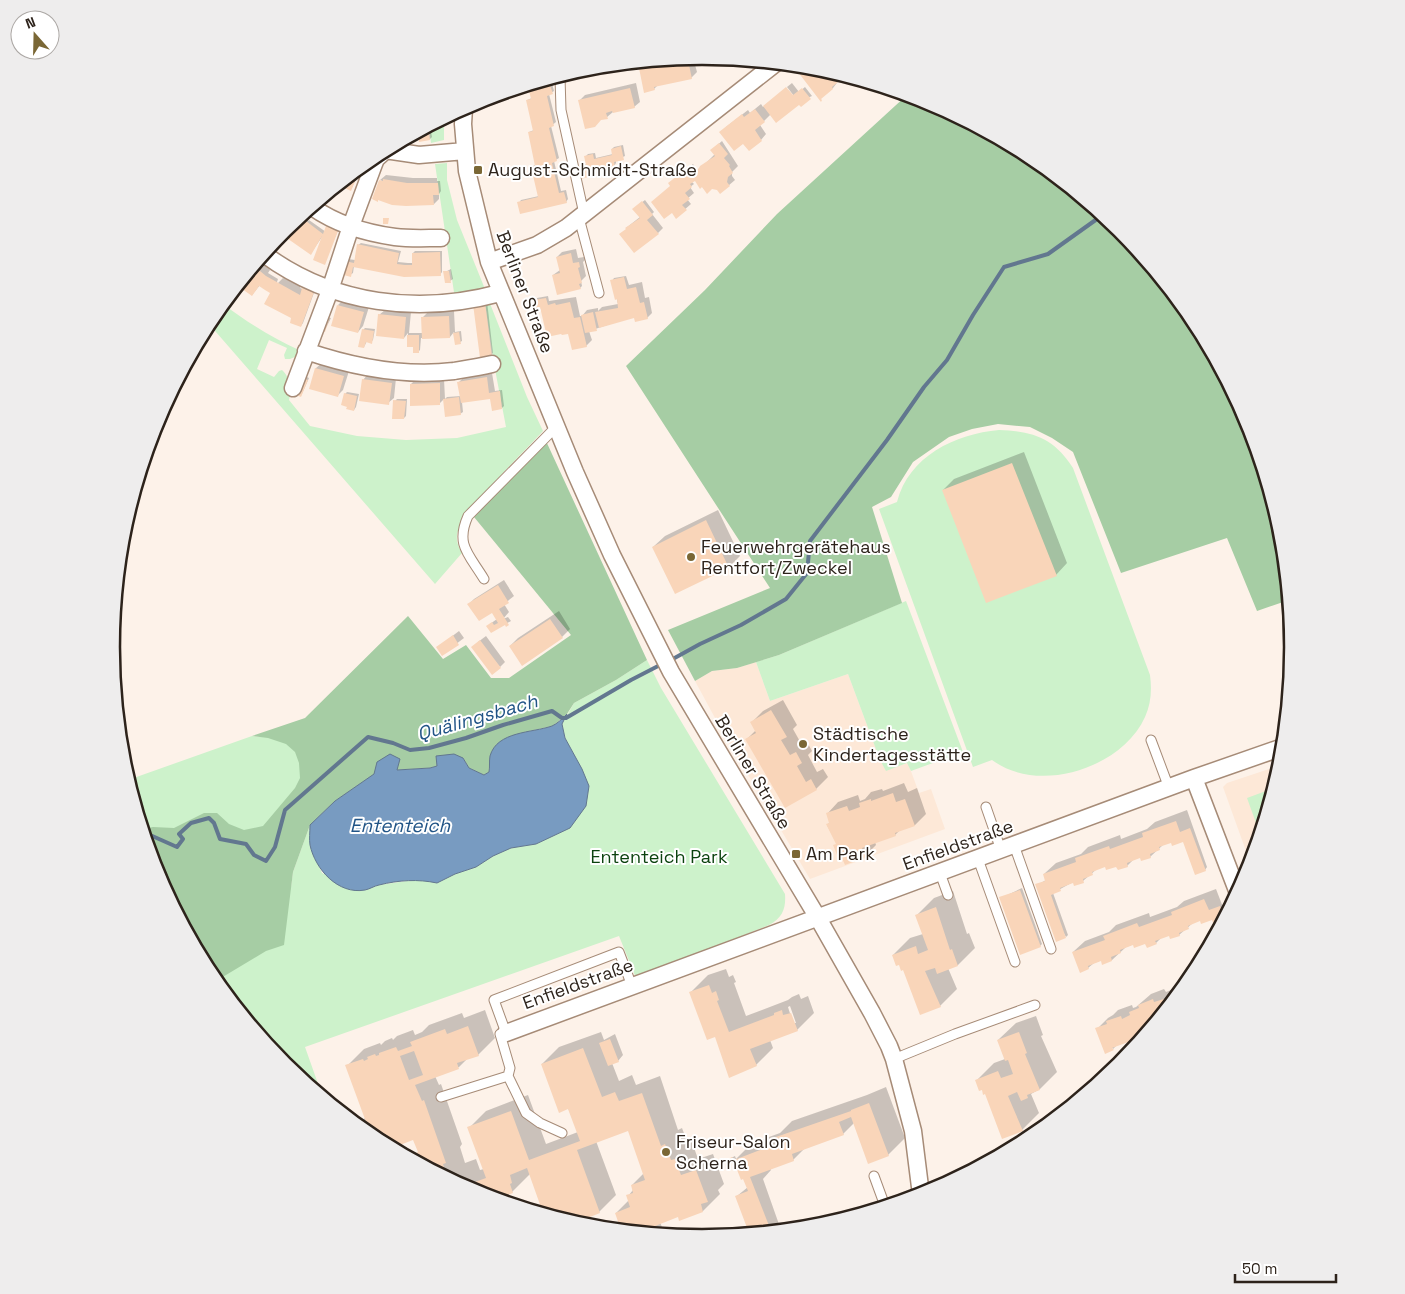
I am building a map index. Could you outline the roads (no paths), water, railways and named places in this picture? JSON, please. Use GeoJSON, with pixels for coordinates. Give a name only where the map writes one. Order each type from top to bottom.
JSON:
{"type":"FeatureCollection","features":[{"type":"Feature","properties":{"kind":"street"},"geometry":{"type":"LineString","coordinates":[[489,262],[551,238],[582,216],[770,69]]}},
{"type":"Feature","properties":{"kind":"street","name":"Berliner Straße"},"geometry":{"type":"LineString","coordinates":[[464,116],[465,151],[473,201],[489,262],[556,427],[612,555],[671,672],[818,918],[872,1013],[894,1059],[913,1130],[921,1187]]}},
{"type":"Feature","properties":{"kind":"street"},"geometry":{"type":"LineString","coordinates":[[397,152],[419,155],[465,151]]}},
{"type":"Feature","properties":{"kind":"street"},"geometry":{"type":"LineString","coordinates":[[293,388],[373,167]]}},
{"type":"Feature","properties":{"kind":"street"},"geometry":{"type":"LineString","coordinates":[[317,211],[351,226],[394,237],[441,238]]}},
{"type":"Feature","properties":{"kind":"street"},"geometry":{"type":"LineString","coordinates":[[270,258],[289,271],[330,290],[380,302],[416,304],[463,302],[500,293]]}},
{"type":"Feature","properties":{"kind":"street"},"geometry":{"type":"LineString","coordinates":[[306,351],[337,362],[413,373],[453,371],[492,364]]}},
{"type":"Feature","properties":{"kind":"street","name":"Enfieldstraße"},"geometry":{"type":"LineString","coordinates":[[506,1033],[1194,778],[1275,750]]}},
{"type":"Feature","properties":{"kind":"street"},"geometry":{"type":"LineString","coordinates":[[1194,778],[1234,883]]}},
{"type":"Feature","properties":{"kind":"lane"},"geometry":{"type":"LineString","coordinates":[[560,83],[561,110],[599,293]]}},
{"type":"Feature","properties":{"kind":"lane"},"geometry":{"type":"LineString","coordinates":[[484,578],[462,542],[462,529],[468,516],[556,427]]}},
{"type":"Feature","properties":{"kind":"lane"},"geometry":{"type":"LineString","coordinates":[[1151,740],[1169,788]]}},
{"type":"Feature","properties":{"kind":"lane"},"geometry":{"type":"LineString","coordinates":[[986,807],[1008,848],[1051,949]]}},
{"type":"Feature","properties":{"kind":"lane"},"geometry":{"type":"LineString","coordinates":[[978,859],[1015,962]]}},
{"type":"Feature","properties":{"kind":"lane"},"geometry":{"type":"LineString","coordinates":[[940,873],[948,895]]}},
{"type":"Feature","properties":{"kind":"lane"},"geometry":{"type":"LineString","coordinates":[[562,1132],[526,1114],[508,1076],[510,1068],[500,1034],[506,1033],[494,1000],[619,952],[632,986]]}},
{"type":"Feature","properties":{"kind":"lane"},"geometry":{"type":"LineString","coordinates":[[894,1059],[955,1034],[1035,1005]]}},
{"type":"Feature","properties":{"kind":"lane"},"geometry":{"type":"LineString","coordinates":[[441,1097],[508,1076]]}},
{"type":"Feature","properties":{"kind":"lane"},"geometry":{"type":"LineString","coordinates":[[874,1176],[883,1200]]}},
{"type":"Feature","properties":{"kind":"water","name":"Ententeich"},"geometry":{"type":"Polygon","coordinates":[[[567,714],[562,724],[565,738],[589,786],[586,806],[570,828],[536,844],[511,848],[493,856],[476,867],[437,883],[401,881],[365,890],[355,890],[337,884],[322,871],[317,863],[310,845],[310,825],[335,801],[374,774],[377,762],[390,754],[400,759],[397,770],[430,768],[437,766],[436,756],[454,754],[463,758],[469,768],[484,775],[489,772],[490,756],[500,742],[516,734],[552,726],[567,714]]]}},
{"type":"Feature","properties":{"kind":"waterway"},"geometry":{"type":"LineString","coordinates":[[671,660],[741,625],[786,599],[807,573],[810,541],[887,440],[924,387],[947,360],[1004,267],[1048,254],[1097,219]]}},
{"type":"Feature","properties":{"kind":"waterway","name":"Quälingsbach"},"geometry":{"type":"LineString","coordinates":[[152,836],[177,847],[183,839],[179,834],[191,823],[209,818],[214,823],[220,839],[246,844],[254,855],[266,861],[275,847],[285,810],[368,737],[393,743],[410,750],[429,748],[466,738],[552,711],[562,718],[566,718],[662,664]]}},
{"type":"Feature","properties":{"kind":"place","name":"August-Schmidt-Straße"},"geometry":{"type":"Point","coordinates":[478,170]}},
{"type":"Feature","properties":{"kind":"place","name":"Feuerwehrgerätehaus Rentfort/Zweckel"},"geometry":{"type":"Point","coordinates":[691,557]}},
{"type":"Feature","properties":{"kind":"place","name":"Städtische Kindertagesstätte"},"geometry":{"type":"Point","coordinates":[803,744]}},
{"type":"Feature","properties":{"kind":"place","name":"Am Park"},"geometry":{"type":"Point","coordinates":[796,854]}},
{"type":"Feature","properties":{"kind":"place","name":"Friseur-Salon Scherna"},"geometry":{"type":"Point","coordinates":[666,1152]}},
{"type":"Feature","properties":{"kind":"park label","name":"Ententeich Park"},"geometry":{"type":"Point","coordinates":[659,857]}}]}
